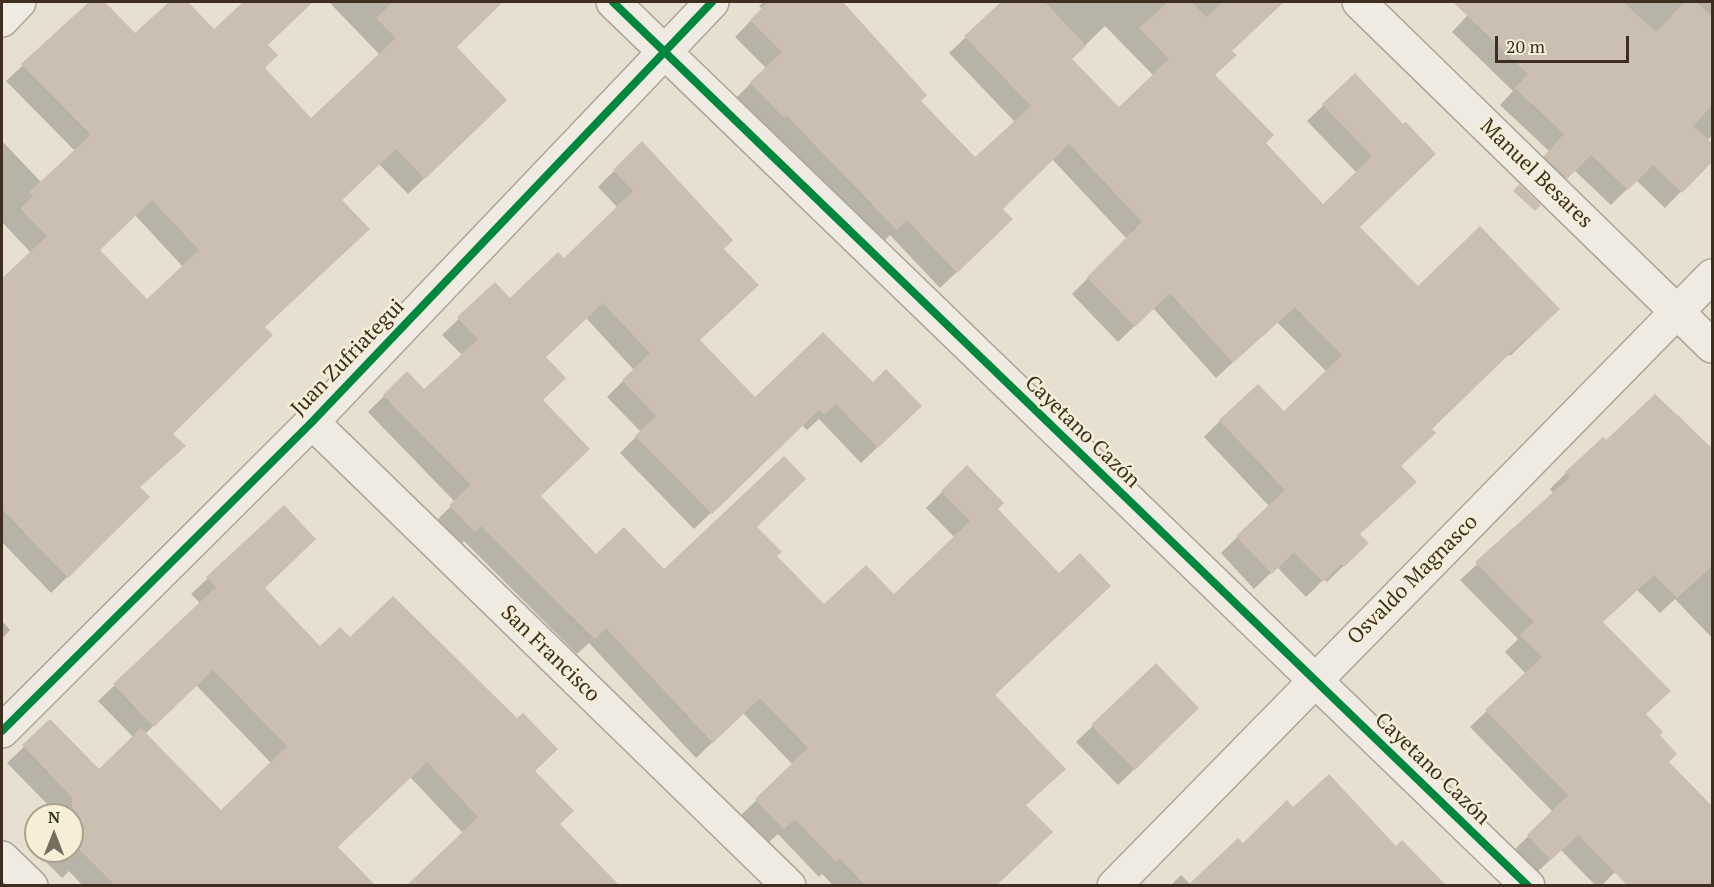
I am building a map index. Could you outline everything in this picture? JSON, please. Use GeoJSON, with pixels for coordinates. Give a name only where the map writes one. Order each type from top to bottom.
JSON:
{"type":"FeatureCollection","features":[{"type":"Feature","properties":{"kind":"street"},"geometry":{"type":"LineString","coordinates":[[2,20],[20,2]]}},
{"type":"Feature","properties":{"kind":"street","name":"Cayetano Cazón"},"geometry":{"type":"LineString","coordinates":[[613,2],[1314,681],[1528,885]]}},
{"type":"Feature","properties":{"kind":"street","name":"Juan Zufriategui"},"geometry":{"type":"LineString","coordinates":[[2,731],[312,422],[712,2]]}},
{"type":"Feature","properties":{"kind":"street","name":"Manuel Besares"},"geometry":{"type":"LineString","coordinates":[[1359,2],[1713,346]]}},
{"type":"Feature","properties":{"kind":"street","name":"Osvaldo Magnasco"},"geometry":{"type":"LineString","coordinates":[[1114,885],[1713,276]]}},
{"type":"Feature","properties":{"kind":"street","name":"San Francisco"},"geometry":{"type":"LineString","coordinates":[[312,422],[789,885]]}},
{"type":"Feature","properties":{"kind":"street"},"geometry":{"type":"LineString","coordinates":[[2,858],[31,885]]}},
{"type":"Feature","properties":{"kind":"building"},"geometry":{"type":"Polygon","coordinates":[[[89,2],[105,2],[135,33],[169,2],[188,2],[214,29],[243,2],[313,2],[268,45],[278,55],[265,68],[311,118],[396,38],[376,18],[393,2],[503,2],[457,47],[507,100],[425,179],[396,149],[342,200],[370,229],[265,327],[273,335],[173,434],[186,446],[140,487],[150,497],[68,578],[2,509],[2,278],[47,236],[20,208],[33,196],[29,192],[91,135],[21,64],[89,2]],[[152,200],[100,250],[147,299],[199,250],[152,200]]]}},
{"type":"Feature","properties":{"kind":"building"},"geometry":{"type":"Polygon","coordinates":[[[768,2],[843,2],[927,95],[921,101],[975,157],[1031,106],[964,36],[1001,2],[1045,2],[1086,46],[1072,59],[1119,107],[1169,59],[1139,28],[1168,2],[1192,2],[1206,17],[1223,2],[1284,2],[1232,51],[1237,55],[1215,75],[1274,135],[1266,143],[1323,204],[1372,156],[1322,104],[1355,73],[1403,124],[1406,122],[1436,154],[1360,227],[1418,286],[1480,226],[1560,309],[1527,340],[1525,339],[1432,429],[1436,433],[1401,466],[1417,482],[1360,534],[1369,543],[1344,567],[1341,564],[1323,582],[1294,552],[1272,574],[1236,536],[1285,490],[1219,420],[1258,384],[1284,411],[1342,355],[1295,307],[1233,363],[1170,293],[1135,327],[1087,277],[1142,222],[1069,144],[1003,209],[1013,219],[957,273],[907,220],[897,230],[786,115],[784,118],[750,82],[782,52],[750,20],[768,2]]]}},
{"type":"Feature","properties":{"kind":"building"},"geometry":{"type":"Polygon","coordinates":[[[1453,2],[1623,2],[1656,32],[1685,2],[1696,2],[1713,17],[1713,104],[1693,126],[1713,144],[1713,161],[1682,193],[1653,165],[1628,190],[1591,155],[1567,179],[1544,156],[1564,134],[1515,88],[1528,74],[1453,2]]]}},
{"type":"Feature","properties":{"kind":"building"},"geometry":{"type":"Polygon","coordinates":[[[642,141],[733,240],[724,249],[759,285],[700,340],[755,397],[823,332],[873,382],[886,369],[922,406],[878,448],[836,404],[824,415],[819,410],[712,514],[635,436],[656,416],[622,380],[650,353],[603,303],[546,357],[566,378],[543,400],[590,449],[541,496],[596,554],[624,527],[664,569],[784,456],[806,479],[757,527],[782,552],[777,556],[824,604],[866,565],[894,594],[970,521],[941,491],[967,465],[1004,503],[998,509],[1059,573],[1080,553],[1111,586],[995,695],[1066,769],[1026,805],[1053,832],[997,885],[865,885],[840,859],[836,862],[795,819],[784,829],[755,799],[808,748],[760,698],[713,743],[606,628],[595,639],[481,526],[475,532],[449,505],[471,485],[383,395],[407,371],[424,389],[478,339],[457,317],[495,282],[510,298],[558,252],[564,258],[633,191],[613,170],[642,141]]]}},
{"type":"Feature","properties":{"kind":"building"},"geometry":{"type":"Polygon","coordinates":[[[1519,184],[1541,205],[1535,211],[1513,191],[1519,184]]]}},
{"type":"Feature","properties":{"kind":"building"},"geometry":{"type":"Polygon","coordinates":[[[1655,394],[1713,449],[1713,565],[1677,598],[1654,575],[1603,622],[1671,691],[1646,714],[1663,732],[1660,735],[1677,754],[1669,762],[1713,807],[1713,885],[1627,885],[1578,835],[1551,860],[1527,835],[1568,795],[1485,710],[1542,657],[1520,635],[1534,622],[1475,562],[1570,477],[1565,472],[1603,437],[1606,440],[1655,394]]]}},
{"type":"Feature","properties":{"kind":"building"},"geometry":{"type":"Polygon","coordinates":[[[284,505],[316,539],[265,588],[320,646],[340,627],[350,637],[393,596],[517,718],[523,713],[558,749],[535,771],[574,811],[560,824],[619,885],[407,885],[478,817],[427,762],[338,847],[375,885],[115,885],[84,854],[84,803],[72,803],[72,797],[22,745],[50,719],[99,769],[141,728],[221,810],[287,746],[213,670],[154,727],[113,684],[216,587],[206,577],[284,505]]]}},
{"type":"Feature","properties":{"kind":"building"},"geometry":{"type":"Polygon","coordinates":[[[1156,663],[1199,708],[1135,770],[1091,725],[1156,663]]]}},
{"type":"Feature","properties":{"kind":"building"},"geometry":{"type":"Polygon","coordinates":[[[1329,774],[1396,846],[1402,840],[1446,885],[1188,885],[1238,838],[1243,843],[1287,800],[1293,807],[1329,774]]]}},
{"type":"Feature","properties":{"kind":"cycle path"},"geometry":{"type":"LineString","coordinates":[[613,2],[1528,886]]}},
{"type":"Feature","properties":{"kind":"cycle path"},"geometry":{"type":"LineString","coordinates":[[2,731],[312,422],[712,2]]}}]}
